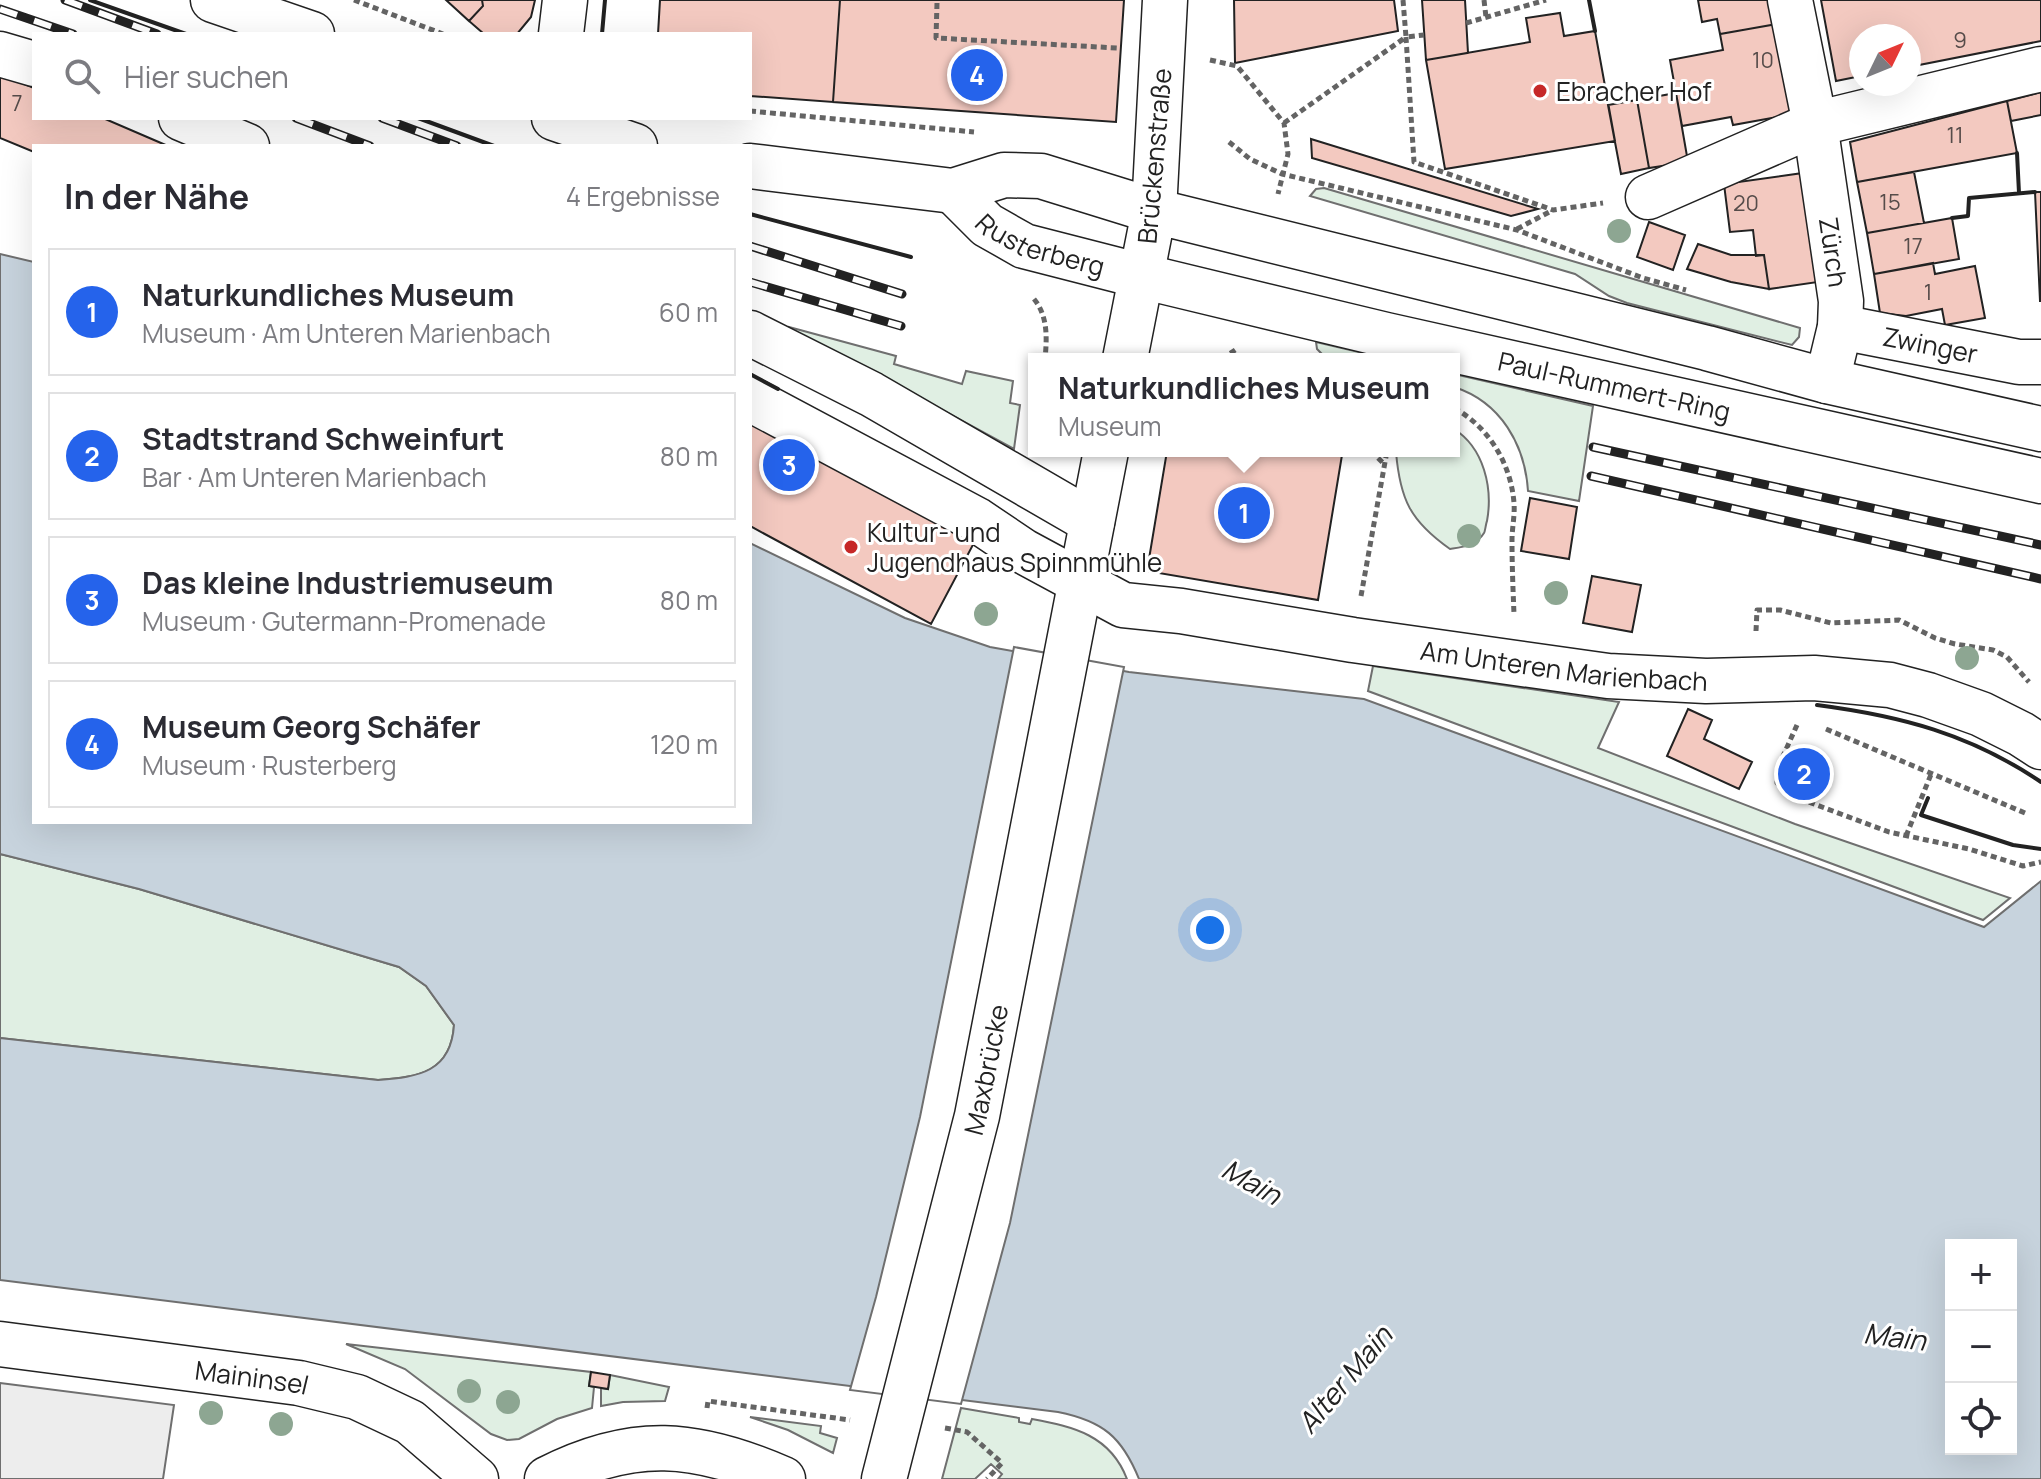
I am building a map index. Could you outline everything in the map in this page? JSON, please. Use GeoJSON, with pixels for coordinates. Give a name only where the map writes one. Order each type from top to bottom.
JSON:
{"type":"FeatureCollection","features":[{"type":"Feature","properties":{"kind":"street"},"geometry":{"type":"LineString","coordinates":[[213,0],[306,32]]}},
{"type":"Feature","properties":{"kind":"street"},"geometry":{"type":"LineString","coordinates":[[561,32],[565,0]]}},
{"type":"Feature","properties":{"kind":"street","name":"Brückenstraße"},"geometry":{"type":"LineString","coordinates":[[1126,353],[1154,211],[1142,49],[1165,0]]}},
{"type":"Feature","properties":{"kind":"street","name":"Zürch"},"geometry":{"type":"LineString","coordinates":[[1790,0],[1815,124],[1841,301],[1834,354]]}},
{"type":"Feature","properties":{"kind":"street"},"geometry":{"type":"LineString","coordinates":[[0,54],[32,63]]}},
{"type":"Feature","properties":{"kind":"street"},"geometry":{"type":"LineString","coordinates":[[1648,197],[1815,124],[2041,69]]}},
{"type":"Feature","properties":{"kind":"street"},"geometry":{"type":"LineString","coordinates":[[186,120],[242,144]]}},
{"type":"Feature","properties":{"kind":"street"},"geometry":{"type":"LineString","coordinates":[[560,120],[626,144]]}},
{"type":"Feature","properties":{"kind":"street","name":"Rusterberg"},"geometry":{"type":"LineString","coordinates":[[752,166],[953,191],[1004,175],[1041,176],[1154,211]]}},
{"type":"Feature","properties":{"kind":"street","name":"Rusterberg"},"geometry":{"type":"LineString","coordinates":[[953,191],[987,225],[1024,246],[1141,276]]}},
{"type":"Feature","properties":{"kind":"street"},"geometry":{"type":"LineString","coordinates":[[1154,211],[1707,348],[1834,354],[1927,402],[2041,429]]}},
{"type":"Feature","properties":{"kind":"street","name":"Paul-Rummert-Ring"},"geometry":{"type":"LineString","coordinates":[[1141,276],[1386,335],[2041,481]]}},
{"type":"Feature","properties":{"kind":"street"},"geometry":{"type":"LineString","coordinates":[[752,334],[871,394],[1092,522]]}},
{"type":"Feature","properties":{"kind":"street","name":"Zwinger"},"geometry":{"type":"LineString","coordinates":[[1834,354],[2030,362]]}},
{"type":"Feature","properties":{"kind":"street","name":"Am Unteren Marienbach"},"geometry":{"type":"LineString","coordinates":[[752,400],[977,520],[1080,583],[1123,605],[1181,611],[1608,676],[1706,681],[1814,678],[1890,685],[1981,714],[2041,747]]}},
{"type":"Feature","properties":{"kind":"street"},"geometry":{"type":"LineString","coordinates":[[1080,583],[1105,457]]}},
{"type":"Feature","properties":{"kind":"street","name":"Maxbrücke"},"geometry":{"type":"LineString","coordinates":[[884,1479],[977,1116],[1080,583]]}},
{"type":"Feature","properties":{"kind":"street","name":"Maininsel"},"geometry":{"type":"LineString","coordinates":[[0,1344],[299,1383],[357,1397],[410,1422],[476,1479]]}},
{"type":"Feature","properties":{"kind":"street"},"geometry":{"type":"LineString","coordinates":[[547,1479],[580,1462],[629,1449],[689,1449],[741,1461],[783,1479]]}},
{"type":"Feature","properties":{"kind":"path"},"geometry":{"type":"LineString","coordinates":[[354,0],[438,32]]}},
{"type":"Feature","properties":{"kind":"path"},"geometry":{"type":"LineString","coordinates":[[1403,0],[1414,162],[1553,210]]}},
{"type":"Feature","properties":{"kind":"path"},"geometry":{"type":"LineString","coordinates":[[1484,0],[1486,17]]}},
{"type":"Feature","properties":{"kind":"path"},"geometry":{"type":"LineString","coordinates":[[1466,23],[1546,0]]}},
{"type":"Feature","properties":{"kind":"path"},"geometry":{"type":"LineString","coordinates":[[937,3],[936,38],[1142,49],[1237,66],[1284,123],[1288,154],[1282,174]]}},
{"type":"Feature","properties":{"kind":"path"},"geometry":{"type":"LineString","coordinates":[[1284,123],[1406,37],[1424,35]]}},
{"type":"Feature","properties":{"kind":"path"},"geometry":{"type":"LineString","coordinates":[[752,111],[987,134]]}},
{"type":"Feature","properties":{"kind":"path"},"geometry":{"type":"LineString","coordinates":[[1229,142],[1250,159],[1282,174],[1517,230],[1643,278],[1689,291]]}},
{"type":"Feature","properties":{"kind":"path"},"geometry":{"type":"LineString","coordinates":[[1517,230],[1553,210],[1648,197]]}},
{"type":"Feature","properties":{"kind":"path"},"geometry":{"type":"LineString","coordinates":[[1031,295],[1038,304],[1047,333],[1045,353]]}},
{"type":"Feature","properties":{"kind":"path"},"geometry":{"type":"LineString","coordinates":[[1460,411],[1490,438],[1504,462],[1511,483],[1514,507],[1515,663]]}},
{"type":"Feature","properties":{"kind":"path"},"geometry":{"type":"LineString","coordinates":[[1377,457],[1385,465]]}},
{"type":"Feature","properties":{"kind":"path"},"geometry":{"type":"LineString","coordinates":[[1361,593],[1386,457]]}},
{"type":"Feature","properties":{"kind":"path"},"geometry":{"type":"LineString","coordinates":[[1799,719],[1779,765],[1777,783],[1790,795],[1889,832],[1969,849],[2023,866],[2041,862]]}},
{"type":"Feature","properties":{"kind":"path"},"geometry":{"type":"LineString","coordinates":[[1830,731],[2025,813]]}},
{"type":"Feature","properties":{"kind":"path"},"geometry":{"type":"LineString","coordinates":[[1906,836],[1932,772]]}},
{"type":"Feature","properties":{"kind":"path"},"geometry":{"type":"LineString","coordinates":[[717,1402],[854,1421]]}},
{"type":"Feature","properties":{"kind":"path"},"geometry":{"type":"LineString","coordinates":[[944,1428],[967,1432],[1002,1463],[987,1479]]}},
{"type":"Feature","properties":{"kind":"green space"},"geometry":{"type":"Polygon","coordinates":[[[1324,188],[1800,328],[1799,337],[1792,345],[1627,303],[1609,296],[1575,274],[1310,196],[1316,189],[1324,188]]]}},
{"type":"Feature","properties":{"kind":"green space"},"geometry":{"type":"Polygon","coordinates":[[[789,327],[896,356],[894,364],[962,384],[966,371],[1013,381],[1010,403],[1020,405],[1014,449],[789,330],[789,327]]]}},
{"type":"Feature","properties":{"kind":"green space"},"geometry":{"type":"Polygon","coordinates":[[[1316,342],[1363,353],[1321,353],[1316,342]]]}},
{"type":"Feature","properties":{"kind":"green space"},"geometry":{"type":"Polygon","coordinates":[[[1460,375],[1593,406],[1579,501],[1528,491],[1522,457],[1508,427],[1485,403],[1460,389],[1460,375]]]}},
{"type":"Feature","properties":{"kind":"green space"},"geometry":{"type":"Polygon","coordinates":[[[1460,434],[1473,447],[1484,470],[1489,495],[1485,531],[1477,541],[1450,549],[1416,518],[1400,483],[1397,457],[1460,457],[1460,434]]]}},
{"type":"Feature","properties":{"kind":"green space"},"geometry":{"type":"Polygon","coordinates":[[[1373,666],[1619,702],[1598,748],[1795,824],[2010,898],[1983,920],[1368,691],[1373,666]]]}},
{"type":"Feature","properties":{"kind":"green space"},"geometry":{"type":"Polygon","coordinates":[[[0,854],[139,889],[399,967],[426,986],[454,1025],[447,1053],[430,1069],[419,1074],[378,1080],[0,1038],[0,854]]]}},
{"type":"Feature","properties":{"kind":"green space"},"geometry":{"type":"Polygon","coordinates":[[[346,1344],[591,1372],[589,1386],[594,1387],[592,1408],[557,1419],[519,1439],[507,1440],[491,1434],[405,1369],[346,1344]]]}},
{"type":"Feature","properties":{"kind":"green space"},"geometry":{"type":"Polygon","coordinates":[[[610,1375],[669,1387],[665,1401],[601,1406],[601,1388],[608,1389],[610,1375]]]}},
{"type":"Feature","properties":{"kind":"green space"},"geometry":{"type":"Polygon","coordinates":[[[961,1408],[1019,1418],[1019,1422],[1030,1424],[1032,1419],[1076,1430],[1111,1452],[1127,1479],[998,1479],[1002,1474],[991,1464],[975,1479],[942,1479],[961,1408]]]}},
{"type":"Feature","properties":{"kind":"green space"},"geometry":{"type":"Polygon","coordinates":[[[750,1417],[821,1426],[820,1433],[837,1438],[833,1453],[788,1430],[750,1417]]]}},
{"type":"Feature","properties":{"kind":"shaded area"},"geometry":{"type":"Polygon","coordinates":[[[0,1383],[174,1405],[163,1479],[0,1479],[0,1383]]]}},
{"type":"Feature","properties":{"kind":"water"},"geometry":{"type":"Polygon","coordinates":[[[0,254],[32,262],[32,824],[752,824],[752,544],[905,618],[990,647],[1129,672],[1364,699],[1984,927],[2041,881],[2041,1479],[1139,1479],[1126,1452],[1109,1433],[1087,1420],[1058,1412],[0,1280],[0,1038],[378,1080],[407,1077],[430,1069],[439,1062],[452,1041],[454,1025],[426,986],[399,967],[139,889],[0,854],[0,254]]]}},
{"type":"Feature","properties":{"kind":"pier"},"geometry":{"type":"Polygon","coordinates":[[[1014,647],[1124,667],[1010,1223],[961,1404],[850,1390],[920,1117],[1014,647]]]}},
{"type":"Feature","properties":{"kind":"building"},"geometry":{"type":"Polygon","coordinates":[[[446,0],[482,0],[483,6],[469,21],[446,0]]]}},
{"type":"Feature","properties":{"kind":"building"},"geometry":{"type":"Polygon","coordinates":[[[482,0],[535,0],[531,17],[519,32],[482,32],[469,21],[483,6],[482,0]]]}},
{"type":"Feature","properties":{"kind":"building"},"geometry":{"type":"Polygon","coordinates":[[[660,0],[840,0],[833,102],[752,96],[752,32],[658,32],[660,0]]]}},
{"type":"Feature","properties":{"kind":"building"},"geometry":{"type":"Polygon","coordinates":[[[840,0],[1124,0],[1116,122],[833,102],[840,0]]]}},
{"type":"Feature","properties":{"kind":"building"},"geometry":{"type":"Polygon","coordinates":[[[1234,0],[1394,0],[1398,31],[1235,63],[1234,0]]]}},
{"type":"Feature","properties":{"kind":"building"},"geometry":{"type":"Polygon","coordinates":[[[1422,0],[1465,0],[1468,53],[1426,60],[1422,0]]]}},
{"type":"Feature","properties":{"kind":"building"},"geometry":{"type":"Polygon","coordinates":[[[1698,0],[1773,0],[1777,24],[1720,34],[1717,19],[1702,22],[1698,0]]]}},
{"type":"Feature","properties":{"kind":"building"},"geometry":{"type":"Polygon","coordinates":[[[1821,0],[2041,0],[2041,41],[1921,65],[1921,24],[1849,24],[1849,78],[1836,81],[1821,0]]]}},
{"type":"Feature","properties":{"kind":"building"},"geometry":{"type":"Polygon","coordinates":[[[1560,13],[1564,36],[1595,31],[1615,141],[1445,169],[1426,60],[1530,42],[1526,18],[1560,13]]]}},
{"type":"Feature","properties":{"kind":"building"},"geometry":{"type":"Polygon","coordinates":[[[1777,24],[1794,114],[1733,125],[1731,117],[1682,126],[1670,60],[1723,50],[1720,34],[1777,24]]]}},
{"type":"Feature","properties":{"kind":"building"},"geometry":{"type":"Polygon","coordinates":[[[0,74],[32,87],[32,120],[108,120],[163,144],[32,144],[32,151],[0,138],[0,74]]]}},
{"type":"Feature","properties":{"kind":"building"},"geometry":{"type":"Polygon","coordinates":[[[2041,92],[2041,115],[2011,121],[2007,101],[2041,92]]]}},
{"type":"Feature","properties":{"kind":"building"},"geometry":{"type":"Polygon","coordinates":[[[1676,93],[1688,162],[1649,168],[1637,100],[1676,93]]]}},
{"type":"Feature","properties":{"kind":"building"},"geometry":{"type":"Polygon","coordinates":[[[1637,100],[1649,168],[1621,174],[1608,105],[1637,100]]]}},
{"type":"Feature","properties":{"kind":"building"},"geometry":{"type":"Polygon","coordinates":[[[2007,101],[2017,153],[1857,182],[1850,142],[2007,101]]]}},
{"type":"Feature","properties":{"kind":"building"},"geometry":{"type":"Polygon","coordinates":[[[1311,139],[1538,209],[1511,216],[1312,158],[1311,139]]]}},
{"type":"Feature","properties":{"kind":"building"},"geometry":{"type":"Polygon","coordinates":[[[1810,172],[1818,282],[1769,289],[1764,255],[1756,256],[1753,230],[1730,232],[1724,184],[1810,172]]]}},
{"type":"Feature","properties":{"kind":"building"},"geometry":{"type":"Polygon","coordinates":[[[1914,172],[1924,223],[1867,233],[1857,182],[1914,172]]]}},
{"type":"Feature","properties":{"kind":"building"},"geometry":{"type":"Polygon","coordinates":[[[2035,192],[2041,192],[2041,301],[2040,301],[2035,192]]]}},
{"type":"Feature","properties":{"kind":"building"},"geometry":{"type":"Polygon","coordinates":[[[1952,218],[1959,259],[1874,274],[1867,233],[1952,218]]]}},
{"type":"Feature","properties":{"kind":"building"},"geometry":{"type":"Polygon","coordinates":[[[1649,222],[1685,235],[1673,270],[1637,257],[1649,222]]]}},
{"type":"Feature","properties":{"kind":"building"},"geometry":{"type":"Polygon","coordinates":[[[1698,244],[1731,255],[1764,255],[1769,289],[1687,269],[1698,244]]]}},
{"type":"Feature","properties":{"kind":"building"},"geometry":{"type":"Polygon","coordinates":[[[1933,263],[1935,274],[1975,266],[1985,318],[1945,325],[1942,309],[1906,316],[1880,313],[1874,274],[1933,263]]]}},
{"type":"Feature","properties":{"kind":"building"},"geometry":{"type":"Polygon","coordinates":[[[752,421],[975,541],[931,624],[752,527],[752,421]]]}},
{"type":"Feature","properties":{"kind":"building"},"geometry":{"type":"Polygon","coordinates":[[[1166,457],[1342,457],[1318,600],[1147,571],[1166,457]]]}},
{"type":"Feature","properties":{"kind":"building"},"geometry":{"type":"Polygon","coordinates":[[[1530,498],[1577,507],[1569,559],[1521,551],[1530,498]]]}},
{"type":"Feature","properties":{"kind":"building"},"geometry":{"type":"Polygon","coordinates":[[[1592,576],[1641,585],[1632,632],[1583,623],[1592,576]]]}},
{"type":"Feature","properties":{"kind":"building"},"geometry":{"type":"Polygon","coordinates":[[[1688,709],[1712,720],[1704,739],[1752,762],[1739,789],[1667,756],[1688,709]]]}},
{"type":"Feature","properties":{"kind":"building"},"geometry":{"type":"Polygon","coordinates":[[[591,1372],[610,1375],[608,1389],[589,1386],[591,1372]]]}},
{"type":"Feature","properties":{"kind":"railway"},"geometry":{"type":"LineString","coordinates":[[65,0],[152,32]]}},
{"type":"Feature","properties":{"kind":"railway"},"geometry":{"type":"LineString","coordinates":[[0,9],[67,32]]}},
{"type":"Feature","properties":{"kind":"railway"},"geometry":{"type":"LineString","coordinates":[[301,120],[365,144]]}},
{"type":"Feature","properties":{"kind":"railway"},"geometry":{"type":"LineString","coordinates":[[387,120],[452,144]]}},
{"type":"Feature","properties":{"kind":"railway"},"geometry":{"type":"LineString","coordinates":[[752,247],[902,294]]}},
{"type":"Feature","properties":{"kind":"railway"},"geometry":{"type":"LineString","coordinates":[[752,283],[901,326]]}},
{"type":"Feature","properties":{"kind":"railway"},"geometry":{"type":"LineString","coordinates":[[1593,447],[2041,545]]}},
{"type":"Feature","properties":{"kind":"railway"},"geometry":{"type":"LineString","coordinates":[[1591,476],[2041,579]]}},
{"type":"Feature","properties":{"kind":"wall"},"geometry":{"type":"LineString","coordinates":[[90,0],[180,32]]}},
{"type":"Feature","properties":{"kind":"wall"},"geometry":{"type":"LineString","coordinates":[[602,32],[605,0]]}},
{"type":"Feature","properties":{"kind":"wall"},"geometry":{"type":"LineString","coordinates":[[1589,0],[1595,31]]}},
{"type":"Feature","properties":{"kind":"wall"},"geometry":{"type":"LineString","coordinates":[[423,120],[489,144]]}},
{"type":"Feature","properties":{"kind":"wall"},"geometry":{"type":"LineString","coordinates":[[2017,153],[2019,193]]}},
{"type":"Feature","properties":{"kind":"wall"},"geometry":{"type":"LineString","coordinates":[[1952,218],[1968,216],[1969,198],[2035,192]]}},
{"type":"Feature","properties":{"kind":"wall"},"geometry":{"type":"LineString","coordinates":[[752,215],[911,257]]}},
{"type":"Feature","properties":{"kind":"wall"},"geometry":{"type":"LineString","coordinates":[[752,375],[778,389]]}},
{"type":"Feature","properties":{"kind":"wall"},"geometry":{"type":"LineString","coordinates":[[1817,705],[1877,715],[1961,739],[2041,782]]}},
{"type":"Feature","properties":{"kind":"wall"},"geometry":{"type":"LineString","coordinates":[[1928,798],[1921,815],[2013,845],[2041,849]]}},
{"type":"Feature","properties":{"kind":"place","name":"Museum Georg Schäfer"},"geometry":{"type":"Point","coordinates":[977,75]}},
{"type":"Feature","properties":{"kind":"place","name":"Ebracher Hof"},"geometry":{"type":"Point","coordinates":[1540,91]}},
{"type":"Feature","properties":{"kind":"place","name":"Das kleine Industriemuseum"},"geometry":{"type":"Point","coordinates":[789,465]}},
{"type":"Feature","properties":{"kind":"place","name":"Naturkundliches Museum"},"geometry":{"type":"Point","coordinates":[1244,513]}},
{"type":"Feature","properties":{"kind":"place","name":"Kultur- und Jugendhaus Spinnmühle"},"geometry":{"type":"Point","coordinates":[851,547]}},
{"type":"Feature","properties":{"kind":"place","name":"Stadtstrand Schweinfurt"},"geometry":{"type":"Point","coordinates":[1804,774]}},
{"type":"Feature","properties":{"kind":"water label","name":"Main"},"geometry":{"type":"Point","coordinates":[1252,1181]}},
{"type":"Feature","properties":{"kind":"water label","name":"Main"},"geometry":{"type":"Point","coordinates":[1895,1336]}},
{"type":"Feature","properties":{"kind":"water label","name":"Alter Main"},"geometry":{"type":"Point","coordinates":[1344,1379]}}]}
